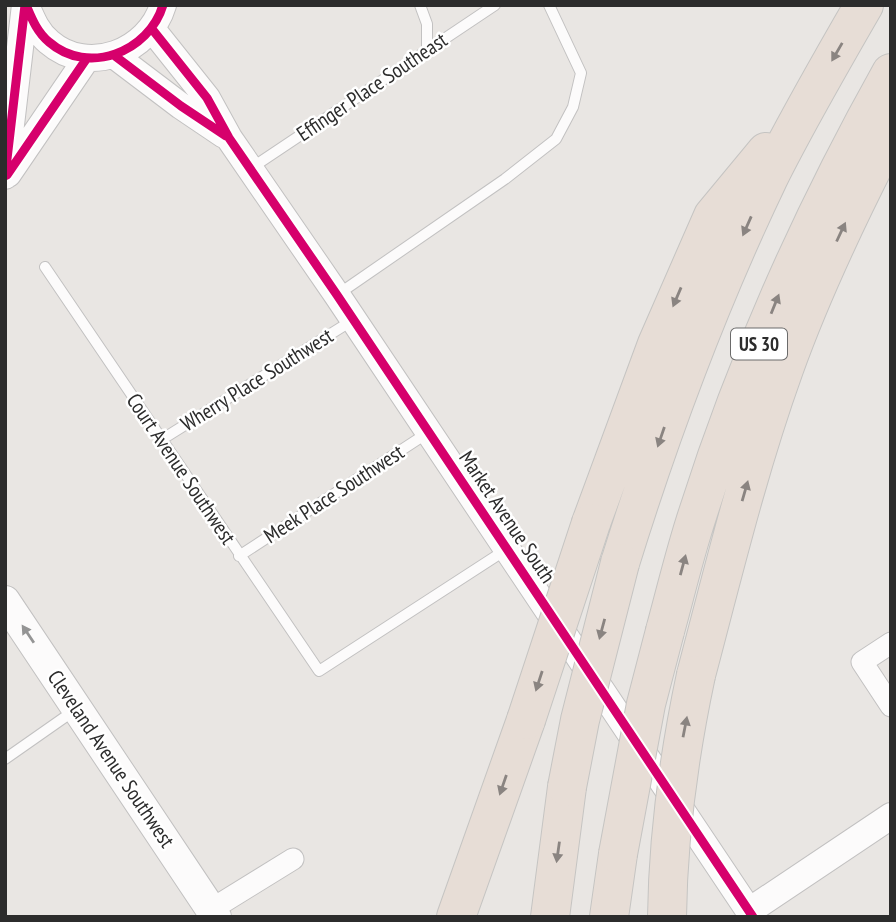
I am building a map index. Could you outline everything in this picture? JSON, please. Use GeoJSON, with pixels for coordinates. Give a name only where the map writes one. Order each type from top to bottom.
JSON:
{"type":"FeatureCollection","features":[{"type":"Feature","properties":{"kind":"highway","name":"US 30"},"geometry":{"type":"LineString","coordinates":[[550,917],[568,787],[591,672],[620,563],[673,402],[702,326],[770,176],[864,5]]}},
{"type":"Feature","properties":{"kind":"highway","name":"US 30"},"geometry":{"type":"LineString","coordinates":[[609,916],[646,704],[696,516],[747,373],[812,223],[848,150],[891,73]]}},
{"type":"Feature","properties":{"kind":"highway"},"geometry":{"type":"LineString","coordinates":[[456,917],[526,720],[591,523],[657,344],[713,216],[810,100]]}},
{"type":"Feature","properties":{"kind":"highway"},"geometry":{"type":"LineString","coordinates":[[667,917],[677,779],[696,675],[754,458],[784,368],[820,279],[891,132]]}},
{"type":"Feature","properties":{"kind":"main road","name":"Cleveland Avenue Southwest"},"geometry":{"type":"LineString","coordinates":[[5,601],[214,913]]}},
{"type":"Feature","properties":{"kind":"street"},"geometry":{"type":"LineString","coordinates":[[26,5],[34,26],[50,43],[69,54],[87,58],[115,55],[136,45],[158,17]]}},
{"type":"Feature","properties":{"kind":"street"},"geometry":{"type":"LineString","coordinates":[[5,177],[26,5]]}},
{"type":"Feature","properties":{"kind":"street","name":"Market Avenue South"},"geometry":{"type":"LineString","coordinates":[[158,17],[229,138],[751,914]]}},
{"type":"Feature","properties":{"kind":"street","name":"Market Avenue South"},"geometry":{"type":"LineString","coordinates":[[115,55],[181,106],[229,138]]}},
{"type":"Feature","properties":{"kind":"street"},"geometry":{"type":"LineString","coordinates":[[5,177],[87,58]]}},
{"type":"Feature","properties":{"kind":"street"},"geometry":{"type":"LineString","coordinates":[[891,643],[862,662],[891,706]]}},
{"type":"Feature","properties":{"kind":"street"},"geometry":{"type":"LineString","coordinates":[[751,914],[891,816]]}},
{"type":"Feature","properties":{"kind":"street"},"geometry":{"type":"LineString","coordinates":[[214,913],[293,859]]}},
{"type":"Feature","properties":{"kind":"lane"},"geometry":{"type":"LineString","coordinates":[[420,5],[427,24],[427,50]]}},
{"type":"Feature","properties":{"kind":"lane","name":"Effinger Place Southeast"},"geometry":{"type":"LineString","coordinates":[[250,169],[495,5]]}},
{"type":"Feature","properties":{"kind":"lane"},"geometry":{"type":"LineString","coordinates":[[337,295],[505,179],[556,139],[573,107],[581,73],[549,5]]}},
{"type":"Feature","properties":{"kind":"lane","name":"Court Avenue Southwest"},"geometry":{"type":"LineString","coordinates":[[44,267],[319,671],[507,549]]}},
{"type":"Feature","properties":{"kind":"lane","name":"Wherry Place Southwest"},"geometry":{"type":"LineString","coordinates":[[161,440],[353,320]]}},
{"type":"Feature","properties":{"kind":"lane","name":"Meek Place Southwest"},"geometry":{"type":"LineString","coordinates":[[239,556],[429,432]]}},
{"type":"Feature","properties":{"kind":"lane"},"geometry":{"type":"LineString","coordinates":[[5,759],[78,709]]}},
{"type":"Feature","properties":{"kind":"cycle path"},"geometry":{"type":"LineString","coordinates":[[5,176],[25,5]]}},
{"type":"Feature","properties":{"kind":"cycle path"},"geometry":{"type":"LineString","coordinates":[[26,5],[38,30],[49,42],[65,52],[81,57],[99,58],[115,54],[145,35],[156,21],[163,5]]}},
{"type":"Feature","properties":{"kind":"cycle path"},"geometry":{"type":"LineString","coordinates":[[152,29],[207,98],[229,138],[753,917]]}},
{"type":"Feature","properties":{"kind":"cycle path"},"geometry":{"type":"LineString","coordinates":[[115,56],[226,136]]}},
{"type":"Feature","properties":{"kind":"cycle path"},"geometry":{"type":"LineString","coordinates":[[7,175],[87,58]]}}]}
